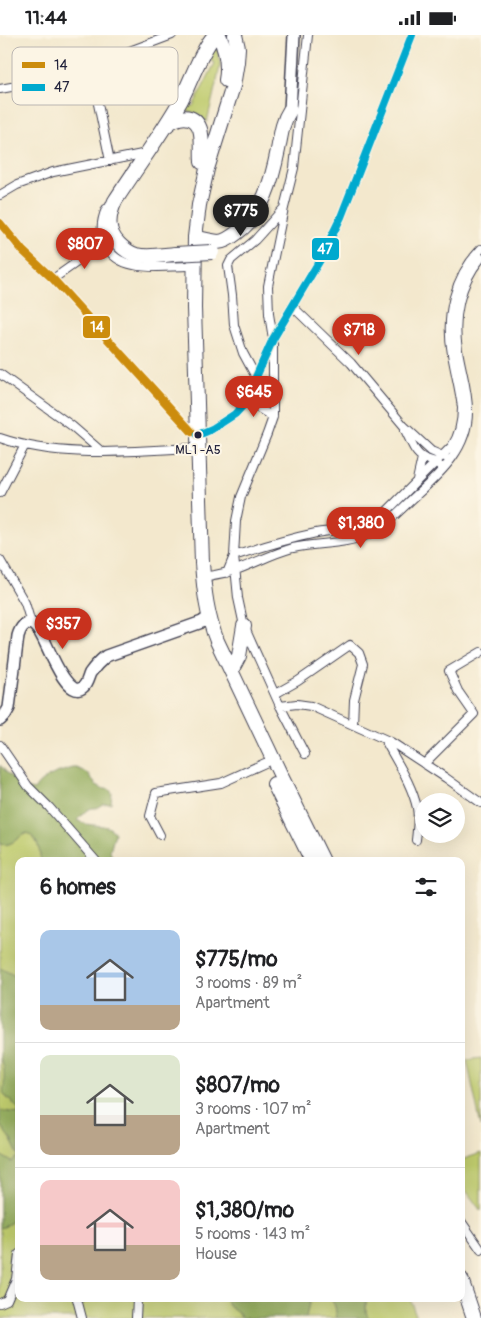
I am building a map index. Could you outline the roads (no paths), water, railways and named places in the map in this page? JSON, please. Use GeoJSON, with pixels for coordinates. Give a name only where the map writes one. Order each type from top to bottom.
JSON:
{"type":"FeatureCollection","features":[{"type":"Feature","properties":{"kind":"highway"},"geometry":{"type":"LineString","coordinates":[[178,105],[215,35]]}},
{"type":"Feature","properties":{"kind":"highway"},"geometry":{"type":"LineString","coordinates":[[219,35],[226,55],[226,83],[202,162],[192,217],[188,265],[189,364],[199,488],[208,642],[265,763],[321,857]]}},
{"type":"Feature","properties":{"kind":"highway"},"geometry":{"type":"LineString","coordinates":[[236,35],[238,48],[233,86],[209,161],[201,196],[195,237],[195,434],[192,449],[198,601],[231,671],[310,857]]}},
{"type":"Feature","properties":{"kind":"highway"},"geometry":{"type":"LineString","coordinates":[[178,105],[111,210],[109,223],[115,240],[128,252],[141,256],[212,252],[236,243],[250,232],[262,220],[274,200],[280,178],[290,115]]}},
{"type":"Feature","properties":{"kind":"highway"},"geometry":{"type":"LineString","coordinates":[[195,237],[219,242],[227,239],[243,228],[260,208],[268,188],[283,125],[290,115]]}},
{"type":"Feature","properties":{"kind":"highway"},"geometry":{"type":"LineString","coordinates":[[162,131],[180,117],[189,118],[197,123],[201,135],[202,162]]}},
{"type":"Feature","properties":{"kind":"highway"},"geometry":{"type":"LineString","coordinates":[[231,671],[239,656],[244,626]]}},
{"type":"Feature","properties":{"kind":"highway"},"geometry":{"type":"LineString","coordinates":[[465,1291],[474,1318]]}},
{"type":"Feature","properties":{"kind":"highway"},"geometry":{"type":"LineString","coordinates":[[460,1302],[466,1318]]}},
{"type":"Feature","properties":{"kind":"street"},"geometry":{"type":"LineString","coordinates":[[140,47],[172,35]]}},
{"type":"Feature","properties":{"kind":"street"},"geometry":{"type":"LineString","coordinates":[[290,115],[294,35]]}},
{"type":"Feature","properties":{"kind":"street"},"geometry":{"type":"LineString","coordinates":[[305,754],[280,706],[244,626],[238,598],[234,556],[236,521],[241,497],[273,417],[274,339],[269,314],[268,286],[294,168],[308,35]]}},
{"type":"Feature","properties":{"kind":"street"},"geometry":{"type":"LineString","coordinates":[[0,223],[23,251],[53,279],[195,434],[212,429],[236,414],[246,401],[274,339],[320,260],[342,217],[412,35]]}},
{"type":"Feature","properties":{"kind":"street"},"geometry":{"type":"LineString","coordinates":[[98,105],[110,161]]}},
{"type":"Feature","properties":{"kind":"street"},"geometry":{"type":"LineString","coordinates":[[0,195],[17,185],[53,172],[147,153]]}},
{"type":"Feature","properties":{"kind":"street"},"geometry":{"type":"LineString","coordinates":[[106,209],[103,215],[102,229],[104,243],[114,255],[128,264],[146,266],[188,265]]}},
{"type":"Feature","properties":{"kind":"street"},"geometry":{"type":"LineString","coordinates":[[256,377],[243,353],[234,325],[228,265],[284,209]]}},
{"type":"Feature","properties":{"kind":"street"},"geometry":{"type":"LineString","coordinates":[[53,279],[104,243]]}},
{"type":"Feature","properties":{"kind":"street"},"geometry":{"type":"LineString","coordinates":[[226,573],[234,556],[258,548],[318,533],[365,527],[382,516],[452,446],[457,437],[462,416],[461,399],[450,339],[451,306],[462,274],[481,249]]}},
{"type":"Feature","properties":{"kind":"street"},"geometry":{"type":"LineString","coordinates":[[203,577],[236,570],[292,549],[352,539],[369,534],[391,518],[450,462],[463,440],[468,417],[467,398],[456,339],[456,314],[463,287],[481,258]]}},
{"type":"Feature","properties":{"kind":"street"},"geometry":{"type":"LineString","coordinates":[[292,306],[351,363],[404,426],[431,451],[443,455],[450,462]]}},
{"type":"Feature","properties":{"kind":"street"},"geometry":{"type":"LineString","coordinates":[[0,374],[72,426],[102,451]]}},
{"type":"Feature","properties":{"kind":"street"},"geometry":{"type":"LineString","coordinates":[[246,401],[273,417]]}},
{"type":"Feature","properties":{"kind":"street"},"geometry":{"type":"LineString","coordinates":[[404,426],[414,449],[422,458],[437,462],[443,469]]}},
{"type":"Feature","properties":{"kind":"street"},"geometry":{"type":"LineString","coordinates":[[0,438],[59,451],[192,449]]}},
{"type":"Feature","properties":{"kind":"street"},"geometry":{"type":"LineString","coordinates":[[0,493],[25,445]]}},
{"type":"Feature","properties":{"kind":"street"},"geometry":{"type":"LineString","coordinates":[[417,481],[422,458]]}},
{"type":"Feature","properties":{"kind":"street"},"geometry":{"type":"LineString","coordinates":[[0,560],[25,603],[31,623],[37,628],[54,661],[73,688],[79,689],[84,686],[96,665],[106,656],[206,619]]}},
{"type":"Feature","properties":{"kind":"street"},"geometry":{"type":"LineString","coordinates":[[0,720],[9,708],[20,629],[24,625],[31,623]]}},
{"type":"Feature","properties":{"kind":"street"},"geometry":{"type":"LineString","coordinates":[[275,694],[298,681],[350,645],[359,653],[363,665],[354,700],[352,725]]}},
{"type":"Feature","properties":{"kind":"street"},"geometry":{"type":"LineString","coordinates":[[424,764],[474,714],[458,691],[449,671],[481,652]]}},
{"type":"Feature","properties":{"kind":"street"},"geometry":{"type":"LineString","coordinates":[[280,706],[297,703],[311,706],[385,740],[481,803]]}},
{"type":"Feature","properties":{"kind":"street"},"geometry":{"type":"LineString","coordinates":[[385,740],[406,780],[415,804]]}},
{"type":"Feature","properties":{"kind":"street"},"geometry":{"type":"LineString","coordinates":[[0,745],[28,786],[93,857]]}},
{"type":"Feature","properties":{"kind":"street"},"geometry":{"type":"LineString","coordinates":[[160,835],[150,816],[156,793],[221,783],[265,763]]}},
{"type":"Feature","properties":{"kind":"street"},"geometry":{"type":"LineString","coordinates":[[465,1227],[481,1250]]}},
{"type":"Feature","properties":{"kind":"street"},"geometry":{"type":"LineString","coordinates":[[0,1303],[7,1300],[15,1281]]}},
{"type":"Feature","properties":{"kind":"street"},"geometry":{"type":"LineString","coordinates":[[78,1302],[82,1318]]}},
{"type":"Feature","properties":{"kind":"street"},"geometry":{"type":"LineString","coordinates":[[136,1318],[137,1302]]}},
{"type":"Feature","properties":{"kind":"place","name":"ML1 -A5"},"geometry":{"type":"Point","coordinates":[198,435]}}]}
